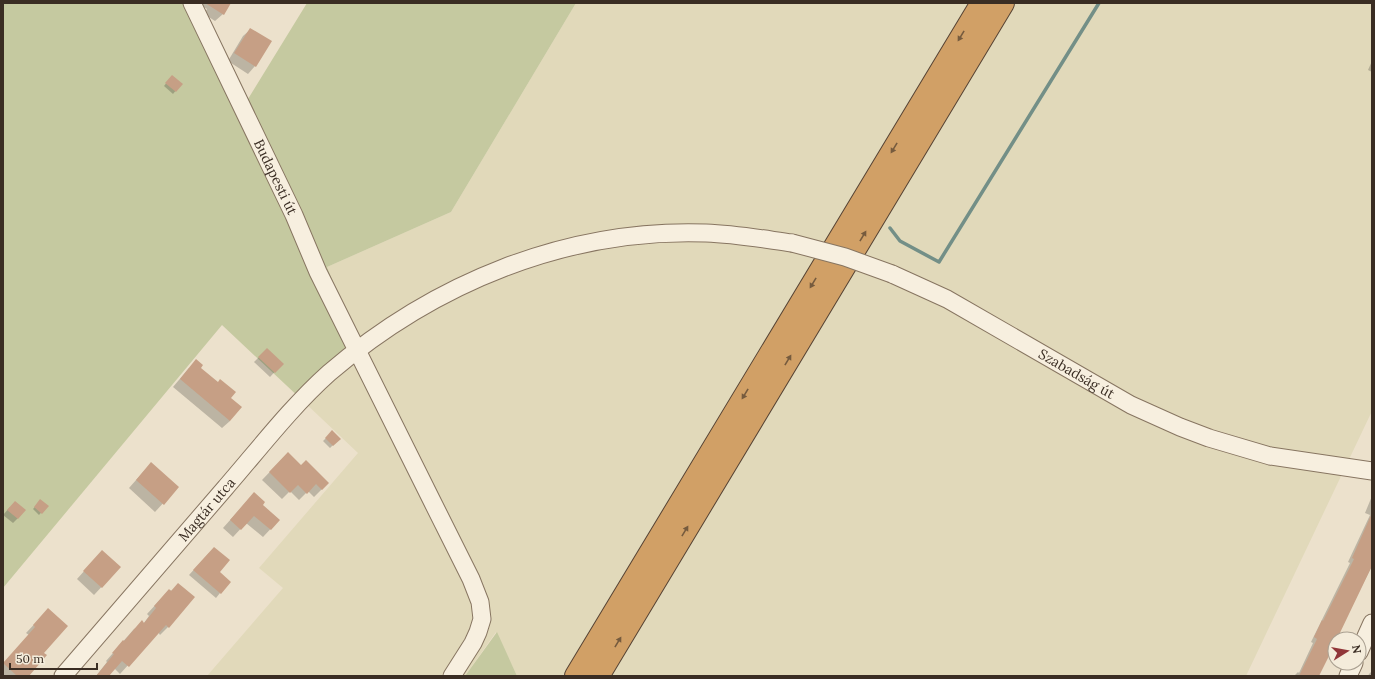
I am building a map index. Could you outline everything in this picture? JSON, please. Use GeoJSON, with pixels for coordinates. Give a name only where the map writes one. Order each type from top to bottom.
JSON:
{"type":"FeatureCollection","features":[{"type":"Feature","properties":{"kind":"highway"},"geometry":{"type":"LineString","coordinates":[[576,676],[982,3]]}},
{"type":"Feature","properties":{"kind":"highway"},"geometry":{"type":"LineString","coordinates":[[598,676],[1003,3]]}},
{"type":"Feature","properties":{"kind":"street","name":"Budapesti út"},"geometry":{"type":"LineString","coordinates":[[192,3],[289,203],[318,272],[464,566],[480,602],[482,619],[478,632],[473,643],[452,676]]}},
{"type":"Feature","properties":{"kind":"street","name":"Magtár utca"},"geometry":{"type":"LineString","coordinates":[[63,676],[290,413],[329,374],[401,320],[459,286],[515,262],[563,248],[619,237],[676,232],[729,234],[792,243]]}},
{"type":"Feature","properties":{"kind":"street","name":"Szabadság út"},"geometry":{"type":"LineString","coordinates":[[792,243],[845,257],[892,274],[947,299],[1131,405],[1180,427],[1209,438],[1270,456],[1372,471]]}},
{"type":"Feature","properties":{"kind":"street"},"geometry":{"type":"LineString","coordinates":[[1367,634],[1372,623]]}},
{"type":"Feature","properties":{"kind":"shaded area"},"geometry":{"type":"Polygon","coordinates":[[[576,3],[1372,3],[1372,411],[1246,676],[517,676],[496,632],[465,676],[207,676],[283,588],[259,568],[358,453],[302,400],[357,340],[327,267],[451,212],[576,3]]]}},
{"type":"Feature","properties":{"kind":"green space"},"geometry":{"type":"Polygon","coordinates":[[[3,3],[185,3],[240,112],[307,3],[576,3],[451,212],[327,267],[357,340],[302,400],[222,325],[3,588],[3,3]]]}},
{"type":"Feature","properties":{"kind":"green space"},"geometry":{"type":"Polygon","coordinates":[[[497,632],[517,676],[465,676],[497,632]]]}},
{"type":"Feature","properties":{"kind":"building"},"geometry":{"type":"Polygon","coordinates":[[[205,3],[231,3],[224,15],[205,3]]]}},
{"type":"Feature","properties":{"kind":"building"},"geometry":{"type":"Polygon","coordinates":[[[250,28],[272,41],[256,67],[234,53],[250,28]]]}},
{"type":"Feature","properties":{"kind":"building"},"geometry":{"type":"Polygon","coordinates":[[[172,75],[183,84],[176,92],[165,83],[172,75]]]}},
{"type":"Feature","properties":{"kind":"building"},"geometry":{"type":"Polygon","coordinates":[[[267,348],[284,364],[275,373],[258,357],[267,348]]]}},
{"type":"Feature","properties":{"kind":"building"},"geometry":{"type":"Polygon","coordinates":[[[196,359],[203,365],[201,368],[218,382],[220,379],[236,392],[231,398],[242,407],[230,421],[180,379],[196,359]]]}},
{"type":"Feature","properties":{"kind":"building"},"geometry":{"type":"Polygon","coordinates":[[[332,430],[341,439],[333,446],[325,438],[332,430]]]}},
{"type":"Feature","properties":{"kind":"building"},"geometry":{"type":"Polygon","coordinates":[[[288,452],[301,465],[306,460],[329,483],[322,490],[316,484],[307,494],[298,485],[290,493],[269,472],[288,452]]]}},
{"type":"Feature","properties":{"kind":"building"},"geometry":{"type":"Polygon","coordinates":[[[151,462],[179,487],[164,505],[136,480],[151,462]]]}},
{"type":"Feature","properties":{"kind":"building"},"geometry":{"type":"Polygon","coordinates":[[[254,492],[265,502],[263,505],[280,520],[271,530],[254,516],[241,530],[230,520],[254,492]]]}},
{"type":"Feature","properties":{"kind":"building"},"geometry":{"type":"Polygon","coordinates":[[[40,499],[49,506],[42,514],[34,507],[40,499]]]}},
{"type":"Feature","properties":{"kind":"building"},"geometry":{"type":"Polygon","coordinates":[[[15,501],[26,510],[18,519],[7,510],[15,501]]]}},
{"type":"Feature","properties":{"kind":"building"},"geometry":{"type":"Polygon","coordinates":[[[1372,513],[1372,566],[1341,631],[1327,631],[1327,660],[1319,676],[1299,676],[1317,639],[1314,637],[1354,559],[1352,558],[1372,513]]]}},
{"type":"Feature","properties":{"kind":"building"},"geometry":{"type":"Polygon","coordinates":[[[214,547],[230,560],[220,572],[231,582],[221,594],[193,570],[214,547]]]}},
{"type":"Feature","properties":{"kind":"building"},"geometry":{"type":"Polygon","coordinates":[[[102,550],[121,567],[102,588],[83,571],[102,550]]]}},
{"type":"Feature","properties":{"kind":"building"},"geometry":{"type":"Polygon","coordinates":[[[178,583],[195,597],[169,628],[166,625],[129,667],[122,661],[109,676],[96,676],[114,654],[112,653],[123,640],[124,641],[142,620],[144,623],[156,608],[154,606],[169,589],[171,591],[178,583]]]}},
{"type":"Feature","properties":{"kind":"building"},"geometry":{"type":"Polygon","coordinates":[[[48,608],[68,626],[44,653],[47,655],[29,676],[17,676],[3,663],[35,627],[33,625],[48,608]]]}},
{"type":"Feature","properties":{"kind":"waterway"},"geometry":{"type":"LineString","coordinates":[[890,228],[900,241],[939,262],[1099,3]]}}]}
